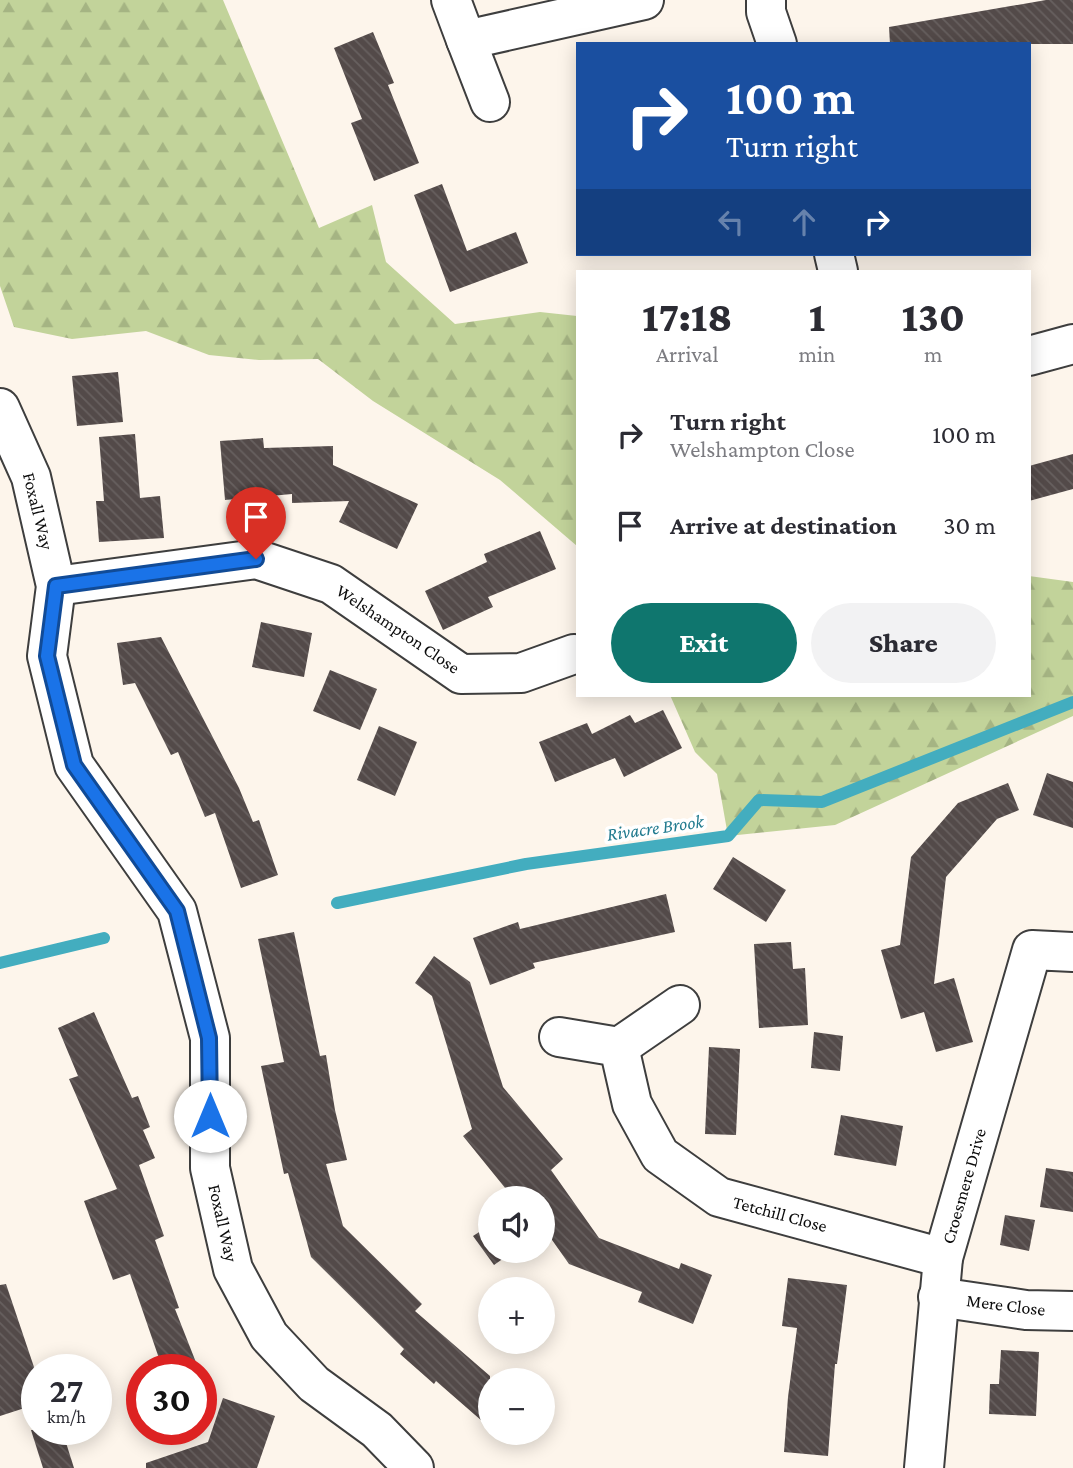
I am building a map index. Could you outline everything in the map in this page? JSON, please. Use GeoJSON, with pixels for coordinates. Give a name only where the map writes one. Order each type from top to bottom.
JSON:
{"type":"FeatureCollection","features":[{"type":"Feature","properties":{"kind":"street"},"geometry":{"type":"LineString","coordinates":[[451,0],[490,102]]}},
{"type":"Feature","properties":{"kind":"street"},"geometry":{"type":"LineString","coordinates":[[466,40],[644,0]]}},
{"type":"Feature","properties":{"kind":"street"},"geometry":{"type":"LineString","coordinates":[[766,0],[766,12],[776,42]]}},
{"type":"Feature","properties":{"kind":"street"},"geometry":{"type":"LineString","coordinates":[[1031,355],[1073,344]]}},
{"type":"Feature","properties":{"kind":"street","name":"Foxall Way"},"geometry":{"type":"LineString","coordinates":[[0,408],[31,477],[56,586],[47,656],[74,765],[177,911],[209,1038],[211,1168],[233,1269],[269,1336],[314,1384],[377,1430],[414,1468]]}},
{"type":"Feature","properties":{"kind":"street","name":"Welshampton Close"},"geometry":{"type":"LineString","coordinates":[[56,586],[256,559],[331,584],[461,674],[521,673],[574,654]]}},
{"type":"Feature","properties":{"kind":"street","name":"Croesmere Drive"},"geometry":{"type":"LineString","coordinates":[[924,1468],[943,1258],[1032,950],[1073,953]]}},
{"type":"Feature","properties":{"kind":"street"},"geometry":{"type":"LineString","coordinates":[[559,1037],[619,1047],[680,1005]]}},
{"type":"Feature","properties":{"kind":"street","name":"Tetchill Close"},"geometry":{"type":"LineString","coordinates":[[619,1047],[632,1104],[660,1155],[719,1197],[943,1258]]}},
{"type":"Feature","properties":{"kind":"street","name":"Mere Close"},"geometry":{"type":"LineString","coordinates":[[938,1297],[1026,1310],[1073,1311]]}},
{"type":"Feature","properties":{"kind":"green space"},"geometry":{"type":"Polygon","coordinates":[[[0,0],[223,0],[319,228],[372,205],[386,262],[455,324],[540,312],[576,316],[576,545],[500,480],[373,401],[318,359],[259,360],[209,355],[146,331],[72,339],[14,327],[0,286],[0,0]]]}},
{"type":"Feature","properties":{"kind":"green space"},"geometry":{"type":"Polygon","coordinates":[[[1031,576],[1073,582],[1073,716],[835,825],[728,836],[717,774],[695,752],[671,697],[1031,697],[1031,576]]]}},
{"type":"Feature","properties":{"kind":"building"},"geometry":{"type":"Polygon","coordinates":[[[1046,0],[1073,0],[1073,44],[890,42],[889,27],[1046,0]]]}},
{"type":"Feature","properties":{"kind":"building"},"geometry":{"type":"Polygon","coordinates":[[[373,32],[394,83],[388,85],[419,163],[374,181],[351,123],[362,119],[334,48],[373,32]]]}},
{"type":"Feature","properties":{"kind":"building"},"geometry":{"type":"Polygon","coordinates":[[[442,184],[467,251],[516,232],[528,263],[450,292],[414,195],[442,184]]]}},
{"type":"Feature","properties":{"kind":"building"},"geometry":{"type":"Polygon","coordinates":[[[118,372],[123,422],[77,426],[72,376],[118,372]]]}},
{"type":"Feature","properties":{"kind":"building"},"geometry":{"type":"Polygon","coordinates":[[[135,434],[140,498],[160,496],[164,538],[99,542],[96,501],[104,501],[99,437],[135,434]]]}},
{"type":"Feature","properties":{"kind":"building"},"geometry":{"type":"Polygon","coordinates":[[[263,438],[264,448],[333,446],[333,465],[418,504],[397,549],[339,522],[349,501],[292,503],[292,494],[225,500],[220,441],[263,438]]]}},
{"type":"Feature","properties":{"kind":"building"},"geometry":{"type":"Polygon","coordinates":[[[1073,454],[1073,489],[1031,500],[1031,465],[1073,454]]]}},
{"type":"Feature","properties":{"kind":"building"},"geometry":{"type":"Polygon","coordinates":[[[540,531],[556,569],[488,597],[493,607],[443,630],[425,591],[487,562],[484,554],[540,531]]]}},
{"type":"Feature","properties":{"kind":"building"},"geometry":{"type":"Polygon","coordinates":[[[261,622],[312,633],[304,677],[252,667],[261,622]]]}},
{"type":"Feature","properties":{"kind":"building"},"geometry":{"type":"Polygon","coordinates":[[[161,637],[239,788],[253,822],[259,820],[278,875],[241,888],[215,813],[205,817],[178,752],[171,755],[135,683],[123,685],[117,643],[161,637]]]}},
{"type":"Feature","properties":{"kind":"building"},"geometry":{"type":"Polygon","coordinates":[[[330,670],[377,689],[360,730],[313,711],[330,670]]]}},
{"type":"Feature","properties":{"kind":"building"},"geometry":{"type":"Polygon","coordinates":[[[663,710],[682,748],[624,777],[615,758],[555,782],[539,742],[587,723],[592,734],[630,715],[635,723],[663,710]]]}},
{"type":"Feature","properties":{"kind":"building"},"geometry":{"type":"Polygon","coordinates":[[[379,726],[417,742],[395,796],[357,780],[379,726]]]}},
{"type":"Feature","properties":{"kind":"building"},"geometry":{"type":"Polygon","coordinates":[[[1047,773],[1073,782],[1073,828],[1033,815],[1047,773]]]}},
{"type":"Feature","properties":{"kind":"building"},"geometry":{"type":"Polygon","coordinates":[[[1008,783],[1019,810],[997,819],[946,877],[934,984],[954,978],[973,1042],[936,1052],[924,1012],[901,1019],[881,950],[900,945],[911,857],[958,803],[1008,783]]]}},
{"type":"Feature","properties":{"kind":"building"},"geometry":{"type":"Polygon","coordinates":[[[733,857],[786,890],[766,922],[713,889],[733,857]]]}},
{"type":"Feature","properties":{"kind":"building"},"geometry":{"type":"Polygon","coordinates":[[[666,894],[675,932],[533,963],[535,968],[490,985],[473,938],[518,922],[520,929],[666,894]]]}},
{"type":"Feature","properties":{"kind":"building"},"geometry":{"type":"Polygon","coordinates":[[[294,932],[320,1056],[326,1055],[347,1160],[326,1164],[343,1226],[422,1304],[415,1311],[481,1368],[478,1368],[478,1418],[400,1354],[404,1349],[311,1257],[288,1173],[284,1174],[261,1066],[284,1062],[258,939],[294,932]]]}},
{"type":"Feature","properties":{"kind":"building"},"geometry":{"type":"Polygon","coordinates":[[[791,942],[793,969],[805,968],[808,1025],[759,1028],[754,944],[791,942]]]}},
{"type":"Feature","properties":{"kind":"building"},"geometry":{"type":"Polygon","coordinates":[[[434,956],[470,982],[503,1087],[563,1159],[551,1170],[599,1238],[679,1269],[681,1263],[712,1275],[693,1324],[638,1302],[642,1292],[569,1264],[555,1244],[555,1186],[503,1186],[463,1136],[472,1129],[432,996],[415,983],[434,956]]]}},
{"type":"Feature","properties":{"kind":"building"},"geometry":{"type":"Polygon","coordinates":[[[94,1012],[132,1098],[138,1096],[150,1127],[143,1130],[155,1158],[139,1165],[164,1236],[155,1240],[179,1308],[175,1309],[193,1354],[158,1354],[130,1274],[113,1280],[84,1201],[117,1189],[69,1079],[78,1076],[58,1028],[94,1012]]]}},
{"type":"Feature","properties":{"kind":"building"},"geometry":{"type":"Polygon","coordinates":[[[814,1032],[843,1036],[840,1071],[811,1068],[814,1032]]]}},
{"type":"Feature","properties":{"kind":"building"},"geometry":{"type":"Polygon","coordinates":[[[709,1047],[740,1049],[736,1135],[705,1134],[709,1047]]]}},
{"type":"Feature","properties":{"kind":"building"},"geometry":{"type":"Polygon","coordinates":[[[841,1115],[903,1126],[896,1166],[834,1155],[841,1115]]]}},
{"type":"Feature","properties":{"kind":"building"},"geometry":{"type":"Polygon","coordinates":[[[1046,1168],[1073,1172],[1073,1212],[1040,1207],[1046,1168]]]}},
{"type":"Feature","properties":{"kind":"building"},"geometry":{"type":"Polygon","coordinates":[[[1005,1215],[1035,1220],[1029,1251],[1000,1245],[1005,1215]]]}},
{"type":"Feature","properties":{"kind":"building"},"geometry":{"type":"Polygon","coordinates":[[[788,1278],[847,1285],[835,1364],[828,1456],[784,1452],[797,1328],[782,1326],[788,1278]]]}},
{"type":"Feature","properties":{"kind":"building"},"geometry":{"type":"Polygon","coordinates":[[[6,1284],[30,1354],[21,1354],[21,1409],[0,1416],[0,1285],[6,1284]]]}},
{"type":"Feature","properties":{"kind":"building"},"geometry":{"type":"Polygon","coordinates":[[[1001,1350],[1039,1352],[1036,1416],[989,1414],[990,1384],[999,1384],[1001,1350]]]}},
{"type":"Feature","properties":{"kind":"building"},"geometry":{"type":"Polygon","coordinates":[[[223,1398],[275,1416],[257,1468],[146,1468],[146,1463],[199,1445],[217,1445],[217,1416],[223,1398]]]}},
{"type":"Feature","properties":{"kind":"building"},"geometry":{"type":"Polygon","coordinates":[[[36,1445],[67,1445],[74,1468],[43,1468],[36,1445]]]}},
{"type":"Feature","properties":{"kind":"waterway","name":"Rivacre Brook"},"geometry":{"type":"LineString","coordinates":[[337,903],[526,864],[728,836],[759,800],[822,802],[1073,702]]}},
{"type":"Feature","properties":{"kind":"waterway","name":"Rivacre Brook"},"geometry":{"type":"LineString","coordinates":[[0,963],[104,938]]}},
{"type":"Feature","properties":{"kind":"route"},"geometry":{"type":"LineString","coordinates":[[210,1116],[209,1038],[177,911],[74,765],[47,656],[56,586],[256,559]]}}]}
